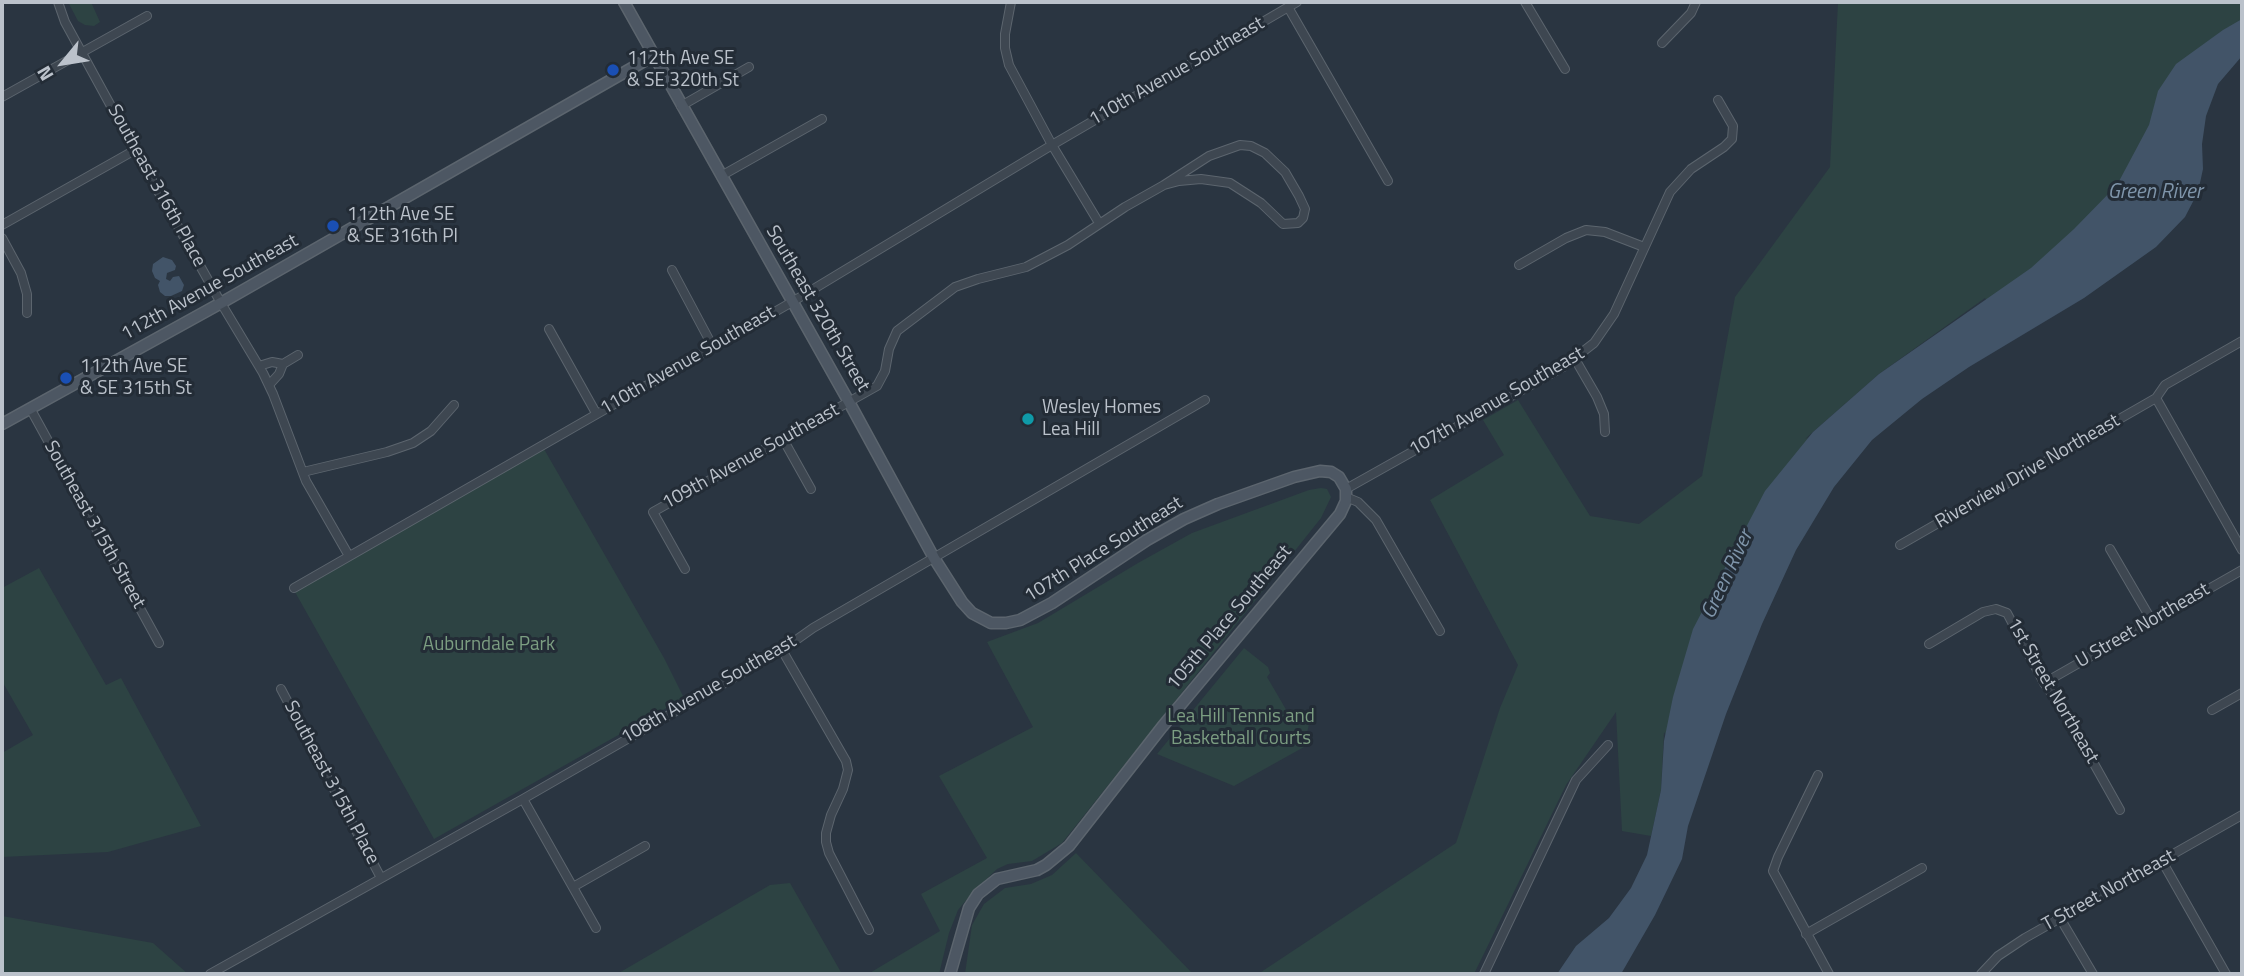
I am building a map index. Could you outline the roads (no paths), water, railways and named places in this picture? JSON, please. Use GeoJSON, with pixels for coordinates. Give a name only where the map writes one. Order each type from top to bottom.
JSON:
{"type":"FeatureCollection","features":[{"type":"Feature","properties":{"kind":"street","name":"Southeast 316th Place"},"geometry":{"type":"LineString","coordinates":[[58,2],[65,22],[135,150],[269,385],[314,498],[349,556]]}},
{"type":"Feature","properties":{"kind":"street","name":"Southeast 320th Street"},"geometry":{"type":"LineString","coordinates":[[624,2],[934,558],[967,609],[991,623]]}},
{"type":"Feature","properties":{"kind":"street"},"geometry":{"type":"LineString","coordinates":[[1011,2],[1005,34],[1007,58],[1016,80],[1052,145],[1100,223]]}},
{"type":"Feature","properties":{"kind":"street","name":"110th Avenue Southeast"},"geometry":{"type":"LineString","coordinates":[[294,588],[792,302],[1052,145],[1297,2]]}},
{"type":"Feature","properties":{"kind":"street"},"geometry":{"type":"LineString","coordinates":[[1525,2],[1565,69]]}},
{"type":"Feature","properties":{"kind":"street"},"geometry":{"type":"LineString","coordinates":[[1662,43],[1691,13],[1696,2]]}},
{"type":"Feature","properties":{"kind":"street"},"geometry":{"type":"LineString","coordinates":[[1288,8],[1388,181]]}},
{"type":"Feature","properties":{"kind":"street"},"geometry":{"type":"LineString","coordinates":[[2,97],[147,16]]}},
{"type":"Feature","properties":{"kind":"street","name":"112th Avenue Southeast"},"geometry":{"type":"LineString","coordinates":[[2,424],[653,56]]}},
{"type":"Feature","properties":{"kind":"street"},"geometry":{"type":"LineString","coordinates":[[681,106],[749,67]]}},
{"type":"Feature","properties":{"kind":"street","name":"107th Avenue Southeast"},"geometry":{"type":"LineString","coordinates":[[1346,493],[1575,359],[1594,344],[1608,324],[1662,207],[1675,186],[1695,165],[1731,141],[1734,130],[1718,100]]}},
{"type":"Feature","properties":{"kind":"street"},"geometry":{"type":"LineString","coordinates":[[721,177],[822,119]]}},
{"type":"Feature","properties":{"kind":"street","name":"109th Avenue Southeast"},"geometry":{"type":"LineString","coordinates":[[685,569],[653,512],[877,386],[886,371],[889,349],[897,331],[955,287],[1026,267],[1068,245],[1209,156],[1240,145],[1251,146],[1265,153],[1285,172],[1305,209],[1303,218],[1298,223],[1283,224],[1261,203],[1230,183],[1201,179],[1164,185]]}},
{"type":"Feature","properties":{"kind":"street"},"geometry":{"type":"LineString","coordinates":[[2,225],[135,150]]}},
{"type":"Feature","properties":{"kind":"street"},"geometry":{"type":"LineString","coordinates":[[1519,265],[1566,238],[1586,230],[1600,231],[1644,247]]}},
{"type":"Feature","properties":{"kind":"street"},"geometry":{"type":"LineString","coordinates":[[2,238],[21,274],[27,294],[27,313]]}},
{"type":"Feature","properties":{"kind":"street"},"geometry":{"type":"LineString","coordinates":[[672,270],[713,347]]}},
{"type":"Feature","properties":{"kind":"street"},"geometry":{"type":"LineString","coordinates":[[549,329],[596,414]]}},
{"type":"Feature","properties":{"kind":"street","name":"Riverview Drive Northeast"},"geometry":{"type":"LineString","coordinates":[[1900,545],[2156,398],[2165,385],[2242,341]]}},
{"type":"Feature","properties":{"kind":"street"},"geometry":{"type":"LineString","coordinates":[[269,385],[279,374],[283,364],[298,355]]}},
{"type":"Feature","properties":{"kind":"street"},"geometry":{"type":"LineString","coordinates":[[1575,359],[1604,414],[1605,432]]}},
{"type":"Feature","properties":{"kind":"street"},"geometry":{"type":"LineString","coordinates":[[259,366],[272,362],[283,364]]}},
{"type":"Feature","properties":{"kind":"street"},"geometry":{"type":"LineString","coordinates":[[2156,398],[2242,550]]}},
{"type":"Feature","properties":{"kind":"street","name":"108th Avenue Southeast"},"geometry":{"type":"LineString","coordinates":[[210,974],[782,650],[813,628],[1205,400]]}},
{"type":"Feature","properties":{"kind":"street"},"geometry":{"type":"LineString","coordinates":[[303,472],[413,443],[431,431],[454,405]]}},
{"type":"Feature","properties":{"kind":"street","name":"Southeast 315th Street"},"geometry":{"type":"LineString","coordinates":[[30,408],[159,643]]}},
{"type":"Feature","properties":{"kind":"street"},"geometry":{"type":"LineString","coordinates":[[783,439],[811,489]]}},
{"type":"Feature","properties":{"kind":"street","name":"107th Place Southeast"},"geometry":{"type":"LineString","coordinates":[[991,623],[1013,622],[1035,613],[1165,529],[1218,504],[1294,477],[1320,471],[1331,472],[1339,477],[1346,493]]}},
{"type":"Feature","properties":{"kind":"street"},"geometry":{"type":"LineString","coordinates":[[1346,493],[1365,507],[1376,520],[1440,631]]}},
{"type":"Feature","properties":{"kind":"street","name":"105th Place Southeast"},"geometry":{"type":"LineString","coordinates":[[950,974],[969,908],[978,894],[997,879],[1046,865],[1069,846],[1162,727],[1334,521],[1343,507],[1346,493]]}},
{"type":"Feature","properties":{"kind":"street"},"geometry":{"type":"LineString","coordinates":[[2110,549],[2152,621]]}},
{"type":"Feature","properties":{"kind":"street","name":"U Street Northeast"},"geometry":{"type":"LineString","coordinates":[[2044,683],[2242,570]]}},
{"type":"Feature","properties":{"kind":"street","name":"1st Street Northeast"},"geometry":{"type":"LineString","coordinates":[[1929,644],[1973,616],[1990,610],[2002,610],[2010,617],[2044,683],[2065,712],[2120,810]]}},
{"type":"Feature","properties":{"kind":"street"},"geometry":{"type":"LineString","coordinates":[[782,650],[846,761],[848,770],[844,789],[831,815],[826,842],[829,853],[869,930]]}},
{"type":"Feature","properties":{"kind":"street","name":"Southeast 315th Place"},"geometry":{"type":"LineString","coordinates":[[281,689],[381,878]]}},
{"type":"Feature","properties":{"kind":"street"},"geometry":{"type":"LineString","coordinates":[[2213,710],[2242,693]]}},
{"type":"Feature","properties":{"kind":"street"},"geometry":{"type":"LineString","coordinates":[[1484,974],[1576,780],[1608,745]]}},
{"type":"Feature","properties":{"kind":"street"},"geometry":{"type":"LineString","coordinates":[[1818,775],[1773,871],[1829,974]]}},
{"type":"Feature","properties":{"kind":"street"},"geometry":{"type":"LineString","coordinates":[[523,799],[596,928]]}},
{"type":"Feature","properties":{"kind":"street","name":"T Street Northeast"},"geometry":{"type":"LineString","coordinates":[[1981,974],[1998,956],[2060,918],[2242,815]]}},
{"type":"Feature","properties":{"kind":"street"},"geometry":{"type":"LineString","coordinates":[[573,887],[645,846]]}},
{"type":"Feature","properties":{"kind":"street"},"geometry":{"type":"LineString","coordinates":[[2162,861],[2226,974]]}},
{"type":"Feature","properties":{"kind":"street"},"geometry":{"type":"LineString","coordinates":[[1807,934],[1922,868]]}},
{"type":"Feature","properties":{"kind":"street"},"geometry":{"type":"LineString","coordinates":[[2060,918],[2092,974]]}},
{"type":"Feature","properties":{"kind":"water","name":"Green River"},"geometry":{"type":"Polygon","coordinates":[[[2242,19],[2242,56],[2218,84],[2206,116],[2202,144],[2203,169],[2198,192],[2185,217],[2156,247],[2084,298],[1969,367],[1922,399],[1872,440],[1834,487],[1796,550],[1762,624],[1726,714],[1688,826],[1682,859],[1655,915],[1621,974],[1557,974],[1576,946],[1609,918],[1631,888],[1647,855],[1661,790],[1664,741],[1673,697],[1693,629],[1765,491],[1813,432],[1879,374],[2031,268],[2074,229],[2117,185],[2149,125],[2158,91],[2176,64],[2242,19]]]}},
{"type":"Feature","properties":{"kind":"water"},"geometry":{"type":"Polygon","coordinates":[[[163,257],[172,260],[176,266],[175,270],[167,273],[166,279],[170,281],[179,276],[184,285],[182,291],[171,296],[160,292],[160,281],[152,271],[153,264],[163,257]]]}},
{"type":"Feature","properties":{"kind":"place","name":"112th Ave SE & SE 320th St"},"geometry":{"type":"Point","coordinates":[613,70]}},
{"type":"Feature","properties":{"kind":"place","name":"112th Ave SE & SE 316th Pl"},"geometry":{"type":"Point","coordinates":[333,226]}},
{"type":"Feature","properties":{"kind":"place","name":"112th Ave SE & SE 315th St"},"geometry":{"type":"Point","coordinates":[66,378]}},
{"type":"Feature","properties":{"kind":"place","name":"Wesley Homes Lea Hill"},"geometry":{"type":"Point","coordinates":[1028,419]}},
{"type":"Feature","properties":{"kind":"park label","name":"Auburndale Park"},"geometry":{"type":"Point","coordinates":[489,645]}},
{"type":"Feature","properties":{"kind":"park label","name":"Lea Hill Tennis and Basketball Courts"},"geometry":{"type":"Point","coordinates":[1241,728]}}]}
